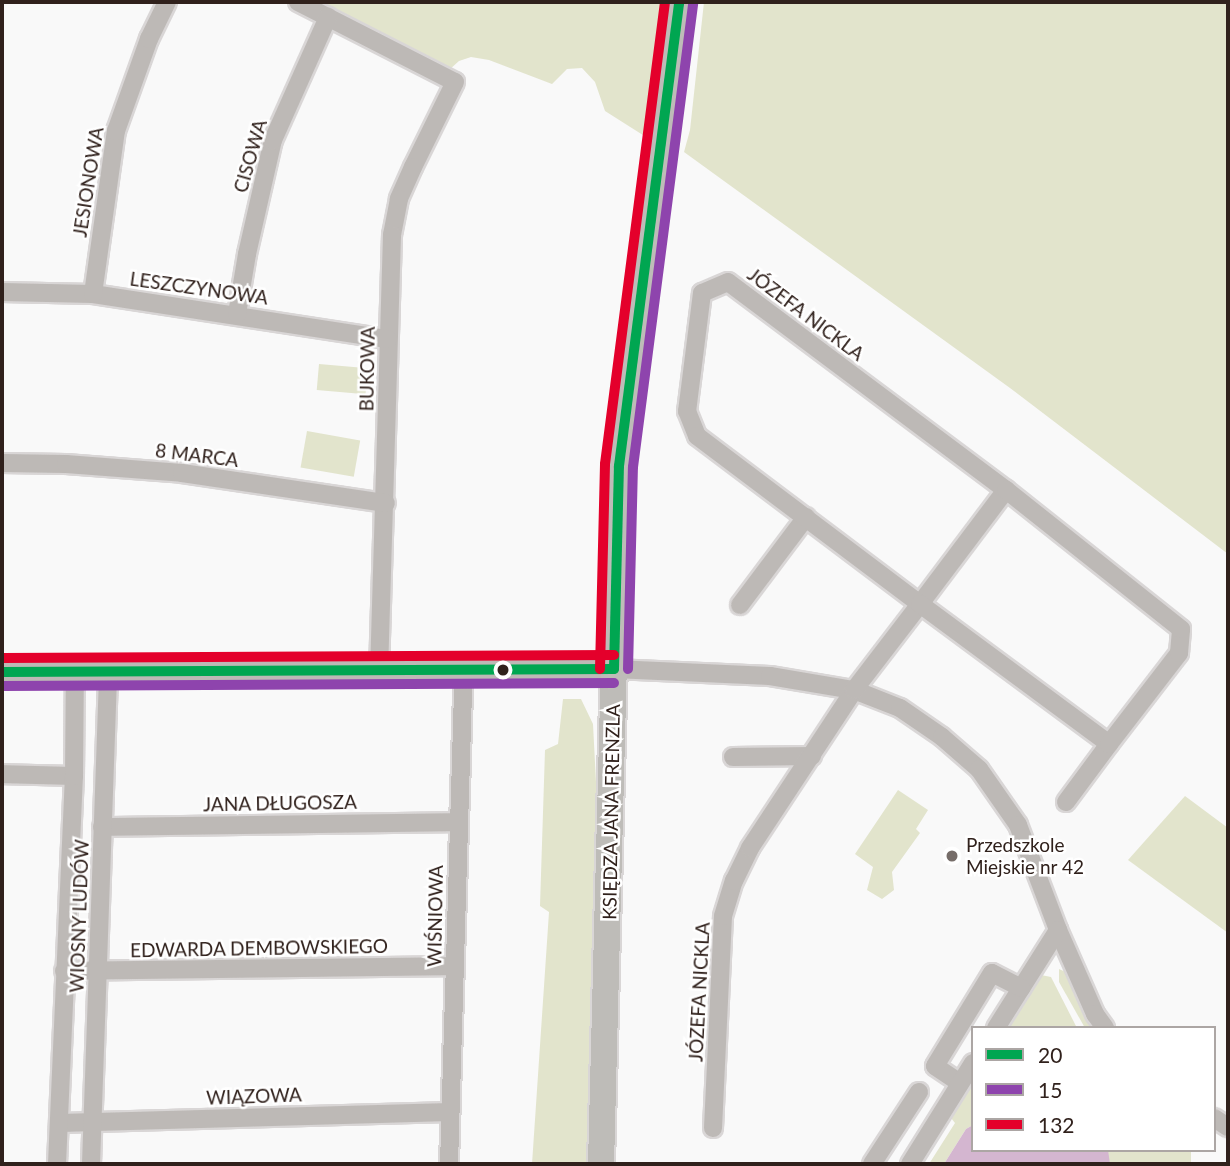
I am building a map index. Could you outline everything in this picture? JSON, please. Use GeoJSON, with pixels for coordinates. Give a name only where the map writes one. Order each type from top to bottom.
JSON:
{"type":"FeatureCollection","features":[{"type":"Feature","properties":{"kind":"main road","name":"KSIĘDZA JANA FRENZLA"},"geometry":{"type":"LineString","coordinates":[[601,1164],[619,467],[679,2]]}},
{"type":"Feature","properties":{"kind":"street","name":"JESIONOWA"},"geometry":{"type":"LineString","coordinates":[[93,293],[116,131],[149,39],[167,2]]}},
{"type":"Feature","properties":{"kind":"street"},"geometry":{"type":"LineString","coordinates":[[298,2],[328,17]]}},
{"type":"Feature","properties":{"kind":"street","name":"BUKOWA"},"geometry":{"type":"LineString","coordinates":[[328,17],[455,82],[399,199],[392,235],[380,669]]}},
{"type":"Feature","properties":{"kind":"street","name":"CISOWA"},"geometry":{"type":"LineString","coordinates":[[237,314],[273,140],[328,17]]}},
{"type":"Feature","properties":{"kind":"street","name":"JÓZEFA NICKLA"},"geometry":{"type":"LineString","coordinates":[[1066,802],[1179,653],[1181,629],[1006,490],[728,282],[702,293],[687,411],[697,436],[1109,744]]}},
{"type":"Feature","properties":{"kind":"street","name":"LESZCZYNOWA"},"geometry":{"type":"LineString","coordinates":[[2,292],[93,293],[388,339]]}},
{"type":"Feature","properties":{"kind":"street","name":"8 MARCA"},"geometry":{"type":"LineString","coordinates":[[2,463],[66,464],[182,473],[386,503]]}},
{"type":"Feature","properties":{"kind":"street","name":"JÓZEFA NICKLA"},"geometry":{"type":"LineString","coordinates":[[713,1128],[723,916],[734,881],[750,848],[854,690],[1006,490]]}},
{"type":"Feature","properties":{"kind":"street"},"geometry":{"type":"LineString","coordinates":[[740,605],[806,517]]}},
{"type":"Feature","properties":{"kind":"street","name":"WIŚNIOWA"},"geometry":{"type":"LineString","coordinates":[[449,1164],[464,668]]}},
{"type":"Feature","properties":{"kind":"street"},"geometry":{"type":"LineString","coordinates":[[2,672],[108,669],[614,669],[770,676],[854,690],[900,708],[942,737],[979,769],[1018,825],[1058,930],[1095,1014],[1104,1026]]}},
{"type":"Feature","properties":{"kind":"street","name":"WIOSNY LUDÓW"},"geometry":{"type":"LineString","coordinates":[[91,1164],[108,669]]}},
{"type":"Feature","properties":{"kind":"street","name":"WIOSNY LUDÓW"},"geometry":{"type":"LineString","coordinates":[[57,1164],[74,776],[75,670]]}},
{"type":"Feature","properties":{"kind":"street"},"geometry":{"type":"LineString","coordinates":[[733,757],[812,756]]}},
{"type":"Feature","properties":{"kind":"street"},"geometry":{"type":"LineString","coordinates":[[2,774],[74,776]]}},
{"type":"Feature","properties":{"kind":"street","name":"JANA DŁUGOSZA"},"geometry":{"type":"LineString","coordinates":[[102,827],[458,822]]}},
{"type":"Feature","properties":{"kind":"street"},"geometry":{"type":"LineString","coordinates":[[997,1026],[1058,930]]}},
{"type":"Feature","properties":{"kind":"street","name":"EDWARDA DEMBOWSKIEGO"},"geometry":{"type":"LineString","coordinates":[[64,971],[455,965]]}},
{"type":"Feature","properties":{"kind":"street"},"geometry":{"type":"LineString","coordinates":[[960,1083],[935,1066],[992,973],[1021,988]]}},
{"type":"Feature","properties":{"kind":"street"},"geometry":{"type":"LineString","coordinates":[[885,1144],[911,1162],[971,1066]]}},
{"type":"Feature","properties":{"kind":"street"},"geometry":{"type":"LineString","coordinates":[[872,1164],[919,1092]]}},
{"type":"Feature","properties":{"kind":"street","name":"WIĄZOWA"},"geometry":{"type":"LineString","coordinates":[[60,1122],[450,1112]]}},
{"type":"Feature","properties":{"kind":"green space"},"geometry":{"type":"Polygon","coordinates":[[[322,2],[666,2],[646,137],[605,111],[595,82],[582,68],[567,69],[552,84],[489,60],[471,57],[459,61],[449,70],[322,2]]]}},
{"type":"Feature","properties":{"kind":"green space"},"geometry":{"type":"Polygon","coordinates":[[[704,2],[1228,2],[1228,554],[1010,388],[684,152],[690,130],[704,2]]]}},
{"type":"Feature","properties":{"kind":"green space"},"geometry":{"type":"Polygon","coordinates":[[[319,364],[368,368],[366,394],[317,390],[319,364]]]}},
{"type":"Feature","properties":{"kind":"green space"},"geometry":{"type":"Polygon","coordinates":[[[307,431],[360,440],[354,477],[301,467],[307,431]]]}},
{"type":"Feature","properties":{"kind":"green space"},"geometry":{"type":"Polygon","coordinates":[[[563,699],[581,699],[593,724],[597,801],[597,1000],[591,1164],[532,1164],[549,912],[540,906],[545,750],[558,744],[563,699]]]}},
{"type":"Feature","properties":{"kind":"green space"},"geometry":{"type":"Polygon","coordinates":[[[898,790],[928,810],[916,829],[920,833],[892,872],[894,890],[882,899],[867,890],[873,867],[855,854],[898,790]]]}},
{"type":"Feature","properties":{"kind":"green space"},"geometry":{"type":"Polygon","coordinates":[[[1185,796],[1228,828],[1228,933],[1128,860],[1185,796]]]}},
{"type":"Feature","properties":{"kind":"green space"},"geometry":{"type":"Polygon","coordinates":[[[1059,969],[1070,974],[1097,1026],[1084,1026],[1059,982],[1059,969]]]}},
{"type":"Feature","properties":{"kind":"green space"},"geometry":{"type":"Polygon","coordinates":[[[1041,975],[1051,977],[1076,1026],[1008,1026],[1041,975]]]}},
{"type":"Feature","properties":{"kind":"green space"},"geometry":{"type":"Polygon","coordinates":[[[971,1085],[971,1126],[966,1129],[944,1164],[929,1164],[955,1123],[951,1118],[971,1085]]]}},
{"type":"Feature","properties":{"kind":"green space"},"geometry":{"type":"Polygon","coordinates":[[[1108,1152],[1191,1152],[1191,1164],[1108,1164],[1108,1152]]]}},
{"type":"Feature","properties":{"kind":"shaded area"},"geometry":{"type":"Polygon","coordinates":[[[971,1126],[971,1152],[1108,1152],[1110,1164],[944,1164],[966,1129],[971,1126]]]}},
{"type":"Feature","properties":{"kind":"transit line","name":"132"},"geometry":{"type":"LineString","coordinates":[[600,669],[605,464],[665,2]]}},
{"type":"Feature","properties":{"kind":"transit line","name":"20"},"geometry":{"type":"LineString","coordinates":[[614,669],[619,466],[679,2]]}},
{"type":"Feature","properties":{"kind":"transit line","name":"15"},"geometry":{"type":"LineString","coordinates":[[628,669],[633,467],[693,4]]}},
{"type":"Feature","properties":{"kind":"transit line","name":"132"},"geometry":{"type":"LineString","coordinates":[[2,658],[614,655]]}},
{"type":"Feature","properties":{"kind":"transit line","name":"20"},"geometry":{"type":"LineString","coordinates":[[2,672],[614,669]]}},
{"type":"Feature","properties":{"kind":"transit line","name":"15"},"geometry":{"type":"LineString","coordinates":[[2,686],[614,683]]}},
{"type":"Feature","properties":{"kind":"place","name":"Przedszkole Miejskie nr 42"},"geometry":{"type":"Point","coordinates":[952,856]}}]}
